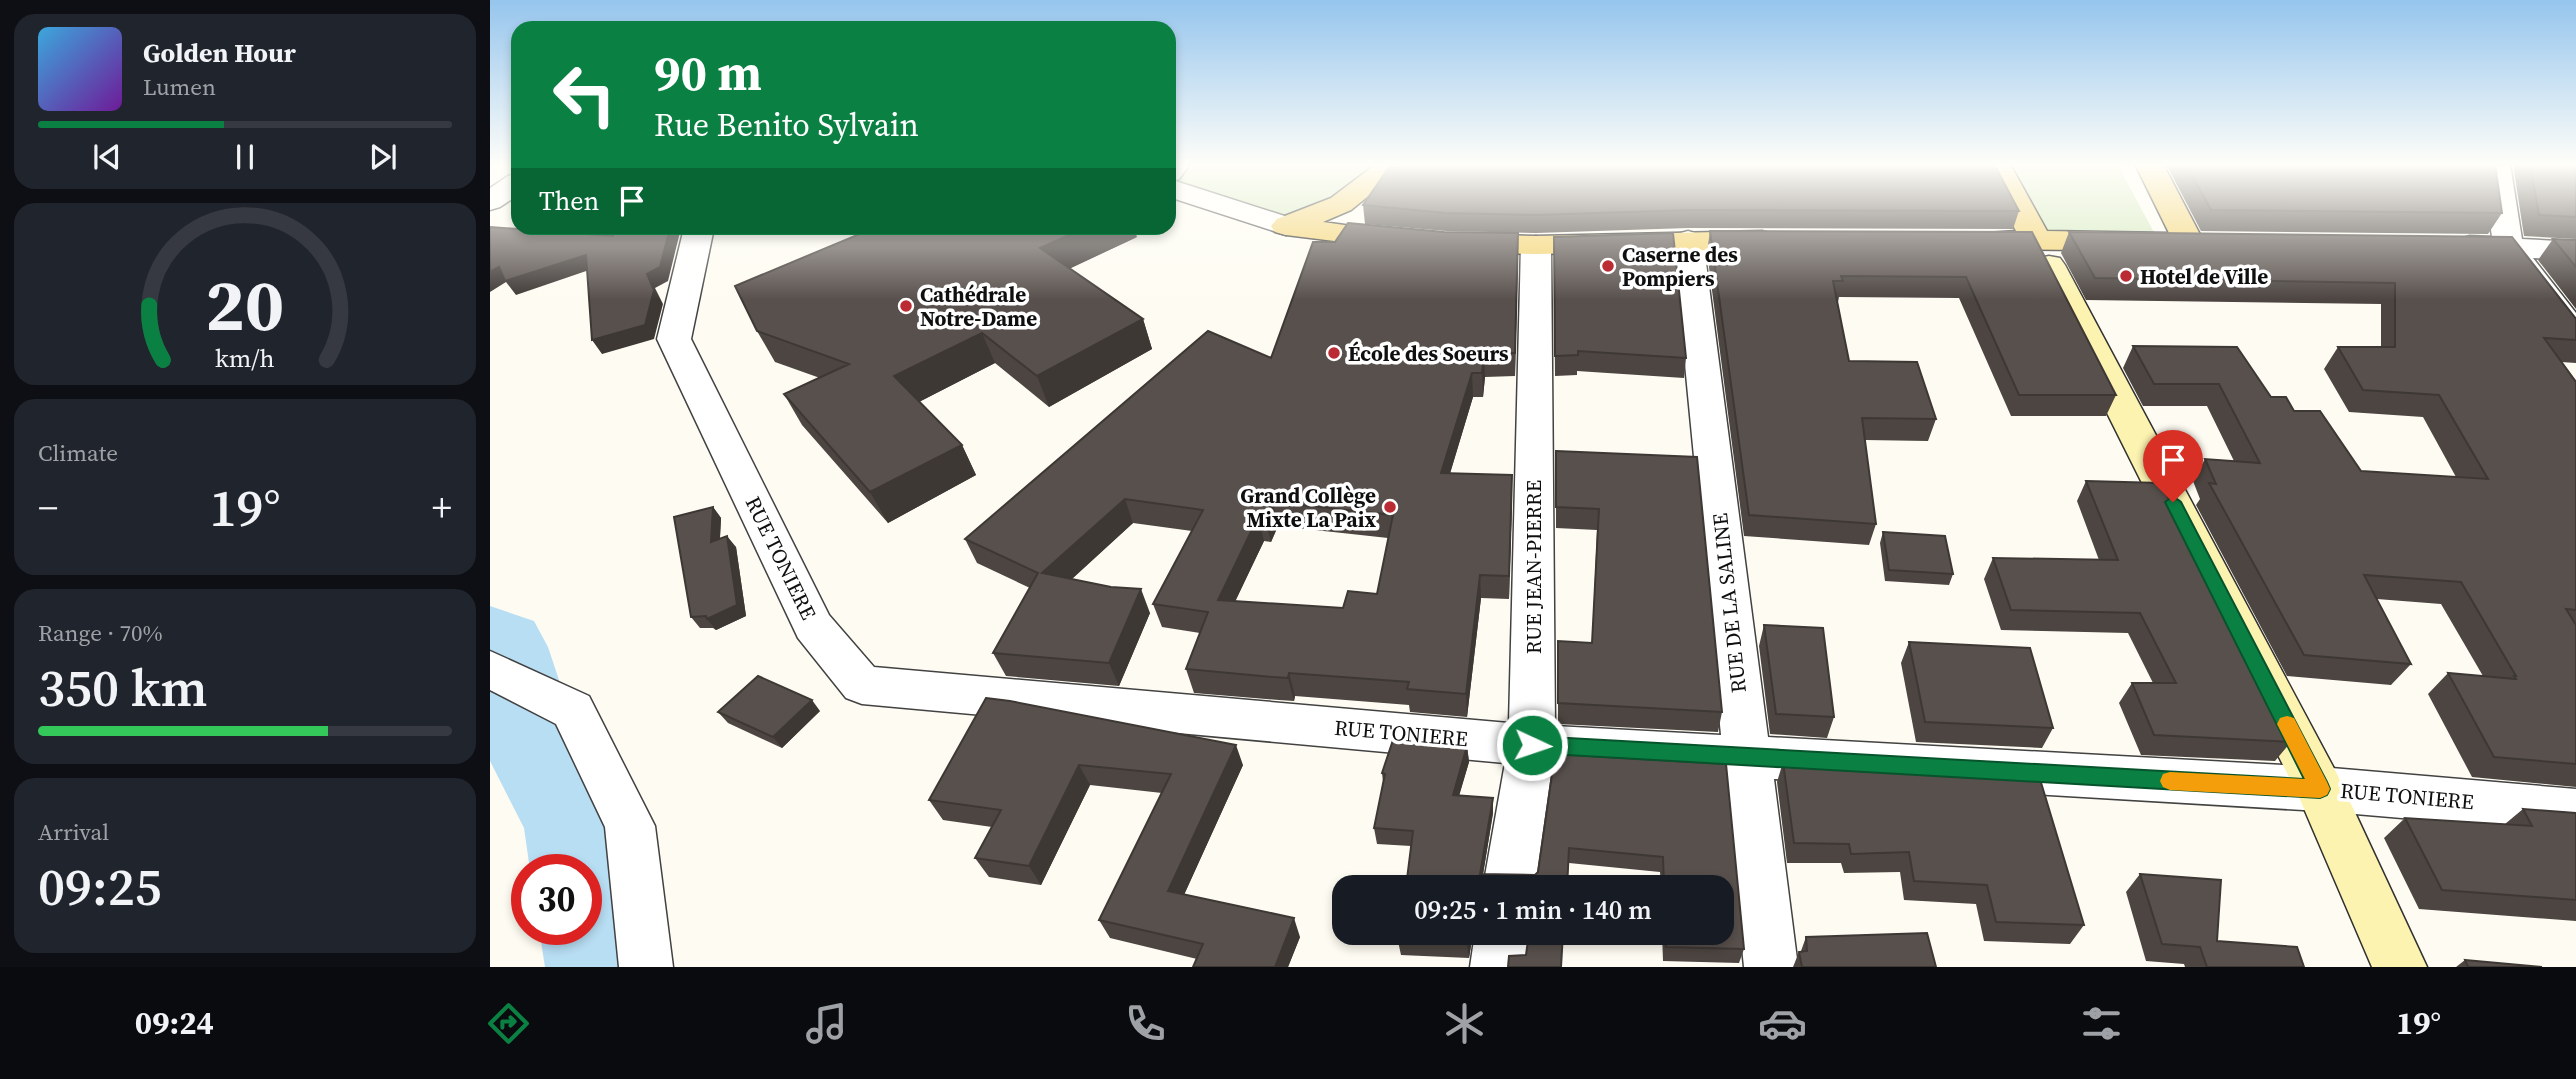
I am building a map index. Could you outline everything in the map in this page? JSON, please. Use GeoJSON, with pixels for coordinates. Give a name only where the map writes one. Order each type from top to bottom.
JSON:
{"type":"FeatureCollection","features":[{"type":"Feature","properties":{"kind":"main road"},"geometry":{"type":"LineString","coordinates":[[1286,226],[1327,209]]}},
{"type":"Feature","properties":{"kind":"main road"},"geometry":{"type":"LineString","coordinates":[[2020,209],[2320,789],[2400,967]]}},
{"type":"Feature","properties":{"kind":"main road"},"geometry":{"type":"LineString","coordinates":[[1952,240],[2202,242],[2180,209]]}},
{"type":"Feature","properties":{"kind":"main road"},"geometry":{"type":"LineString","coordinates":[[1286,226],[1427,242],[1536,245],[1785,240]]}},
{"type":"Feature","properties":{"kind":"street"},"geometry":{"type":"LineString","coordinates":[[1234,209],[1286,226]]}},
{"type":"Feature","properties":{"kind":"street"},"geometry":{"type":"LineString","coordinates":[[2503,209],[2508,246],[2576,336]]}},
{"type":"Feature","properties":{"kind":"street","name":"RUE TONIERE"},"geometry":{"type":"LineString","coordinates":[[697,235],[674,339],[813,626],[862,685],[1532,745],[2320,789],[2576,811]]}},
{"type":"Feature","properties":{"kind":"street","name":"RUE DE LA SALINE"},"geometry":{"type":"LineString","coordinates":[[1688,240],[1771,967]]}},
{"type":"Feature","properties":{"kind":"street","name":"RUE JEAN-PIERRE"},"geometry":{"type":"LineString","coordinates":[[1511,875],[1532,745],[1536,245]]}},
{"type":"Feature","properties":{"kind":"street"},"geometry":{"type":"LineString","coordinates":[[2438,245],[2576,251]]}},
{"type":"Feature","properties":{"kind":"street"},"geometry":{"type":"LineString","coordinates":[[490,669],[573,710],[630,825],[646,967]]}},
{"type":"Feature","properties":{"kind":"street"},"geometry":{"type":"LineString","coordinates":[[1497,967],[1500,945]]}},
{"type":"Feature","properties":{"kind":"green space"},"geometry":{"type":"Polygon","coordinates":[[[1256,209],[1312,209],[1285,219],[1256,209]]]}},
{"type":"Feature","properties":{"kind":"green space"},"geometry":{"type":"Polygon","coordinates":[[[2030,209],[2141,209],[2156,236],[2042,230],[2030,209]]]}},
{"type":"Feature","properties":{"kind":"building"},"geometry":{"type":"Polygon","coordinates":[[[1405,209],[2019,211],[1690,210],[1536,215],[1405,209]]]}},
{"type":"Feature","properties":{"kind":"building"},"geometry":{"type":"Polygon","coordinates":[[[2501,209],[2502,213],[2211,210],[2501,209]]]}},
{"type":"Feature","properties":{"kind":"building"},"geometry":{"type":"Polygon","coordinates":[[[2538,209],[2576,209],[2576,217],[2539,215],[2538,209]]]}},
{"type":"Feature","properties":{"kind":"building"},"geometry":{"type":"Polygon","coordinates":[[[1348,223],[1444,232],[1518,233],[1515,353],[1484,353],[1482,373],[1472,373],[1441,473],[1512,475],[1509,576],[1480,575],[1466,694],[1407,689],[1409,682],[1289,673],[1288,678],[1186,669],[1208,612],[1153,604],[1203,510],[1125,499],[1042,573],[1111,587],[1141,589],[1109,663],[993,653],[1038,573],[965,539],[1208,331],[1271,358],[1313,242],[1335,242],[1348,223]],[[1273,502],[1265,518],[1258,517],[1218,600],[1343,608],[1348,591],[1377,594],[1393,515],[1273,502]]]}},
{"type":"Feature","properties":{"kind":"building"},"geometry":{"type":"Polygon","coordinates":[[[490,227],[511,229],[511,235],[668,235],[660,267],[647,274],[654,290],[645,325],[592,340],[586,255],[505,281],[499,267],[490,272],[490,227]]]}},
{"type":"Feature","properties":{"kind":"building"},"geometry":{"type":"Polygon","coordinates":[[[1710,231],[2032,232],[2116,395],[2019,395],[1966,277],[1841,276],[1843,281],[1833,281],[1849,361],[1917,362],[1936,419],[1862,418],[1876,524],[1749,515],[1710,231]]]}},
{"type":"Feature","properties":{"kind":"building"},"geometry":{"type":"Polygon","coordinates":[[[2069,232],[2512,237],[2576,319],[2576,340],[2544,338],[2576,382],[2576,610],[2566,609],[2576,625],[2576,764],[2494,757],[2448,673],[2516,679],[2516,676],[2461,582],[2364,575],[2411,664],[2304,655],[2209,483],[2216,484],[2205,459],[2260,463],[2219,384],[2154,384],[2133,346],[2237,347],[2271,397],[2286,397],[2294,411],[2320,411],[2361,471],[2488,479],[2439,395],[2363,390],[2338,347],[2395,347],[2395,283],[2095,278],[2069,232]]]}},
{"type":"Feature","properties":{"kind":"building"},"geometry":{"type":"Polygon","coordinates":[[[1673,233],[1686,358],[1578,351],[1578,355],[1555,356],[1554,237],[1673,233]]]}},
{"type":"Feature","properties":{"kind":"building"},"geometry":{"type":"Polygon","coordinates":[[[857,235],[1069,235],[1040,248],[1143,319],[1037,376],[982,333],[894,376],[962,445],[870,492],[784,394],[849,364],[757,331],[735,286],[857,235]]]}},
{"type":"Feature","properties":{"kind":"building"},"geometry":{"type":"Polygon","coordinates":[[[2553,239],[2576,240],[2576,267],[2553,239]]]}},
{"type":"Feature","properties":{"kind":"building"},"geometry":{"type":"Polygon","coordinates":[[[1556,451],[1697,457],[1722,712],[1558,703],[1558,641],[1592,643],[1599,509],[1556,507],[1556,451]]]}},
{"type":"Feature","properties":{"kind":"building"},"geometry":{"type":"Polygon","coordinates":[[[2086,481],[2161,483],[2291,742],[2154,735],[2132,683],[2176,683],[2140,613],[2011,610],[1993,558],[2118,560],[2086,481]]]}},
{"type":"Feature","properties":{"kind":"building"},"geometry":{"type":"Polygon","coordinates":[[[713,507],[711,542],[727,536],[737,605],[707,619],[706,616],[691,617],[674,517],[713,507]]]}},
{"type":"Feature","properties":{"kind":"building"},"geometry":{"type":"Polygon","coordinates":[[[1883,532],[1945,536],[1953,574],[1889,570],[1883,532]]]}},
{"type":"Feature","properties":{"kind":"building"},"geometry":{"type":"Polygon","coordinates":[[[1764,625],[1823,628],[1834,717],[1776,714],[1764,625]]]}},
{"type":"Feature","properties":{"kind":"building"},"geometry":{"type":"Polygon","coordinates":[[[1909,642],[2030,648],[2053,728],[1925,722],[1909,642]]]}},
{"type":"Feature","properties":{"kind":"building"},"geometry":{"type":"Polygon","coordinates":[[[758,676],[812,700],[773,737],[718,712],[758,676]]]}},
{"type":"Feature","properties":{"kind":"building"},"geometry":{"type":"Polygon","coordinates":[[[986,698],[1236,745],[1168,891],[1294,918],[1275,967],[1193,967],[1203,944],[1099,920],[1171,774],[1079,765],[1029,866],[975,858],[1001,810],[929,800],[986,698]]]}},
{"type":"Feature","properties":{"kind":"building"},"geometry":{"type":"Polygon","coordinates":[[[1393,740],[1467,746],[1453,795],[1493,798],[1480,874],[1535,875],[1408,875],[1413,831],[1374,828],[1385,774],[1382,773],[1393,740]]]}},
{"type":"Feature","properties":{"kind":"building"},"geometry":{"type":"Polygon","coordinates":[[[1555,754],[1726,764],[1744,949],[1666,947],[1734,945],[1734,875],[1664,875],[1663,857],[1569,848],[1568,875],[1535,875],[1538,872],[1555,754]]]}},
{"type":"Feature","properties":{"kind":"building"},"geometry":{"type":"Polygon","coordinates":[[[1783,762],[2039,776],[2084,925],[1996,922],[1987,885],[1914,881],[1909,852],[1851,854],[1849,844],[1794,843],[1783,762]]]}},
{"type":"Feature","properties":{"kind":"building"},"geometry":{"type":"Polygon","coordinates":[[[2523,809],[2576,813],[2576,900],[2442,890],[2405,818],[2532,826],[2523,809]]]}},
{"type":"Feature","properties":{"kind":"building"},"geometry":{"type":"Polygon","coordinates":[[[2140,874],[2221,880],[2217,941],[2297,947],[2304,967],[2207,967],[2200,947],[2162,944],[2140,874]]]}},
{"type":"Feature","properties":{"kind":"building"},"geometry":{"type":"Polygon","coordinates":[[[1927,933],[1936,967],[1802,967],[1799,952],[1807,951],[1806,937],[1927,933]]]}},
{"type":"Feature","properties":{"kind":"building"},"geometry":{"type":"Polygon","coordinates":[[[1527,945],[1562,945],[1561,967],[1508,967],[1509,956],[1526,955],[1527,945]]]}},
{"type":"Feature","properties":{"kind":"building"},"geometry":{"type":"Polygon","coordinates":[[[2465,960],[2542,967],[2468,967],[2465,960]]]}},
{"type":"Feature","properties":{"kind":"waterway"},"geometry":{"type":"LineString","coordinates":[[490,643],[502,647],[530,742],[575,823],[581,854]]}},
{"type":"Feature","properties":{"kind":"waterway"},"geometry":{"type":"LineString","coordinates":[[598,945],[602,967]]}},
{"type":"Feature","properties":{"kind":"slow traffic"},"geometry":{"type":"LineString","coordinates":[[2170,781],[2320,789],[2287,724]]}},
{"type":"Feature","properties":{"kind":"place","name":"Caserne des Pompiers"},"geometry":{"type":"Point","coordinates":[1608,266]}},
{"type":"Feature","properties":{"kind":"place","name":"Hotel de Ville"},"geometry":{"type":"Point","coordinates":[2126,276]}},
{"type":"Feature","properties":{"kind":"place","name":"Cathédrale Notre-Dame"},"geometry":{"type":"Point","coordinates":[906,306]}},
{"type":"Feature","properties":{"kind":"place","name":"École des Soeurs"},"geometry":{"type":"Point","coordinates":[1334,353]}},
{"type":"Feature","properties":{"kind":"place","name":"Grand Collège Mixte La Paix"},"geometry":{"type":"Point","coordinates":[1390,507]}},
{"type":"Feature","properties":{"kind":"route"},"geometry":{"type":"LineString","coordinates":[[1532,745],[2320,789],[2173,502]]}}]}
